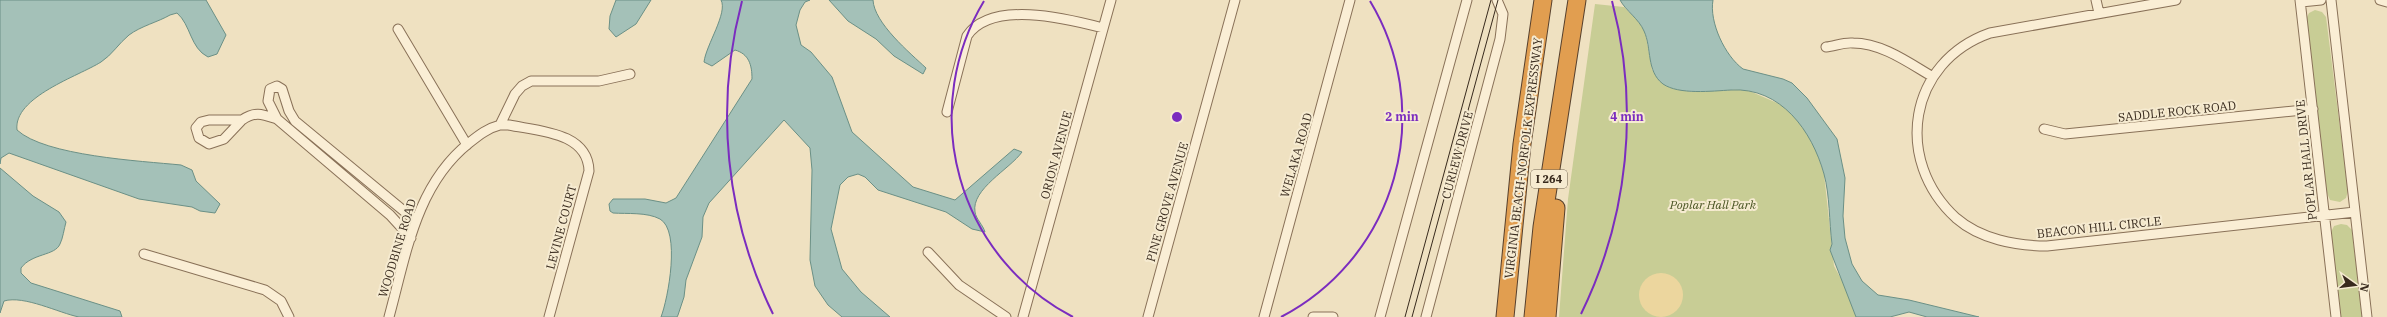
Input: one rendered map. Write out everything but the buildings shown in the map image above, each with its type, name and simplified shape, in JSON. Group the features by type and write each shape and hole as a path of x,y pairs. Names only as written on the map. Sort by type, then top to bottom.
{"highway":[{"name":"VIRGINIA BEACH-NORFOLK EXPRESSWAY","path":"1505,317 1518,186 1543,0"},
{"name":"I 264","path":"1533,317 1544,219 1577,0"},
{"path":"1547,317 1570,42"},
{"path":"1493,317 1498,282 1518,186"}],"street":[{"name":"ORION AVENUE","path":"1023,317 1111,0"},
{"name":"PINE GROVE AVENUE","path":"1148,317 1235,0"},
{"name":"WELAKA ROAD","path":"1264,317 1350,0"},
{"path":"1380,317 1467,0"},
{"name":"CURLEW DRIVE","path":"1426,317 1501,32 1503,14 1497,0"},
{"path":"2096,0 2099,13"},
{"name":"BEACON HILL CIRCLE","path":"2176,0 1984,35 1954,53 1933,77 1925,93 1917,124 1918,156 1921,166 1936,194 1956,218 1982,233 1999,240 2013,244 2047,246 2354,212"},
{"path":"2300,1 2321,0"},
{"path":"2331,0 2367,317"},
{"path":"2380,0 2387,2"},
{"name":"POPLAR HALL DRIVE","path":"2300,1 2336,317"},
{"path":"947,112 967,36 972,27 984,18 992,15 1032,12 1103,28"},
{"path":"398,29 467,145"},
{"path":"1826,47 1851,42 1871,45 1899,57 1933,77"},
{"path":"500,125 515,94 522,86 531,82 599,81 630,74"},
{"path":"411,238 390,215 277,119 268,102 270,88 277,86 284,93 289,111 295,120 416,221"},
{"name":"SADDLE ROCK ROAD","path":"2044,129 2065,134 2313,109"},
{"path":"242,120 209,120 198,124 196,132 203,142 216,143 231,134 242,120 250,114 257,113 277,119"},
{"name":"WOODBINE ROAD","path":"389,317 416,221 430,188 459,151 483,132 500,125"},
{"name":"LEVINE COURT","path":"500,125 509,125 561,136 578,144 587,158 589,171 549,317"},
{"path":"928,252 959,285 1006,317"},
{"path":"144,254 265,290 281,301 289,317"},
{"path":"1313,317 1333,317"}],"green space":[{"name":"Poplar Hall Park","path":"1595,4 1624,7 1639,22 1645,31 1652,70 1690,92 1745,89 1782,105 1798,120 1813,142 1824,174 1834,266 1845,286 1857,317 1559,317 1568,199"},
{"path":"2315,10 2322,12 2326,17 2348,191 2346,198 2340,202 2330,200 2327,193 2306,19 2309,13"},
{"path":"2341,224 2347,225 2352,230 2362,317 2340,317 2331,232 2334,226"}],"sand":[{"path":"1657,273 1665,273 1677,279 1683,291 1683,299 1677,311 1665,317 1657,317 1645,311 1639,299 1639,291 1645,279"}],"water":[{"path":"0,0 206,0 226,35 217,54 208,57 202,53 194,42 182,18 177,13 170,15 129,35 109,56 101,62 49,89 36,98 25,107 19,118 17,130 30,139 49,146 94,156 181,165 192,170 196,181 220,204 215,213 200,211 192,207 139,199 9,153 1,158 0,164"},
{"path":"616,0 651,0 636,24 616,37 609,29 610,16"},
{"path":"721,0 810,0 805,2 800,10 796,25 801,45 811,52 832,77 852,132 913,187 955,200 1014,149 1022,152 985,187 979,195 975,204 975,212 985,232 972,229 946,212 878,190 865,177 858,174 848,177 840,185 831,229 842,269 861,292 890,317 842,317 828,305 815,286 810,260 812,170 810,148 784,120 709,203 703,217 702,237 686,280 684,297 678,315 677,317 661,317 667,296 671,266 670,237 666,226 660,219 649,215 613,213 610,211 609,204 613,199 645,199 666,203 676,198 752,79 751,69 747,57 735,50 712,66 704,62 722,13"},
{"path":"829,0 873,0 879,18 886,28 902,46 926,68 923,74 894,56 876,39 848,21"},
{"path":"1620,0 1713,0 1712,9 1716,28 1730,56 1736,63 1743,69 1783,79 1792,83 1807,98 1837,139 1845,178 1843,216 1845,238 1852,264 1862,281 1878,295 1909,300 1979,317 1927,317 1909,312 1890,317 1856,317 1830,250 1832,244 1824,174 1819,158 1802,128 1792,115 1779,104 1765,96 1749,91 1678,90 1663,84 1654,73 1642,27"},
{"path":"0,168 33,196 59,212 66,222 62,239 57,248 26,263 21,268 21,273 31,283 120,311 122,317 79,317 21,300 4,301 0,313"}],"tram line":[{"path":"1405,317 1491,0"},
{"path":"1412,317 1498,0"}]}
